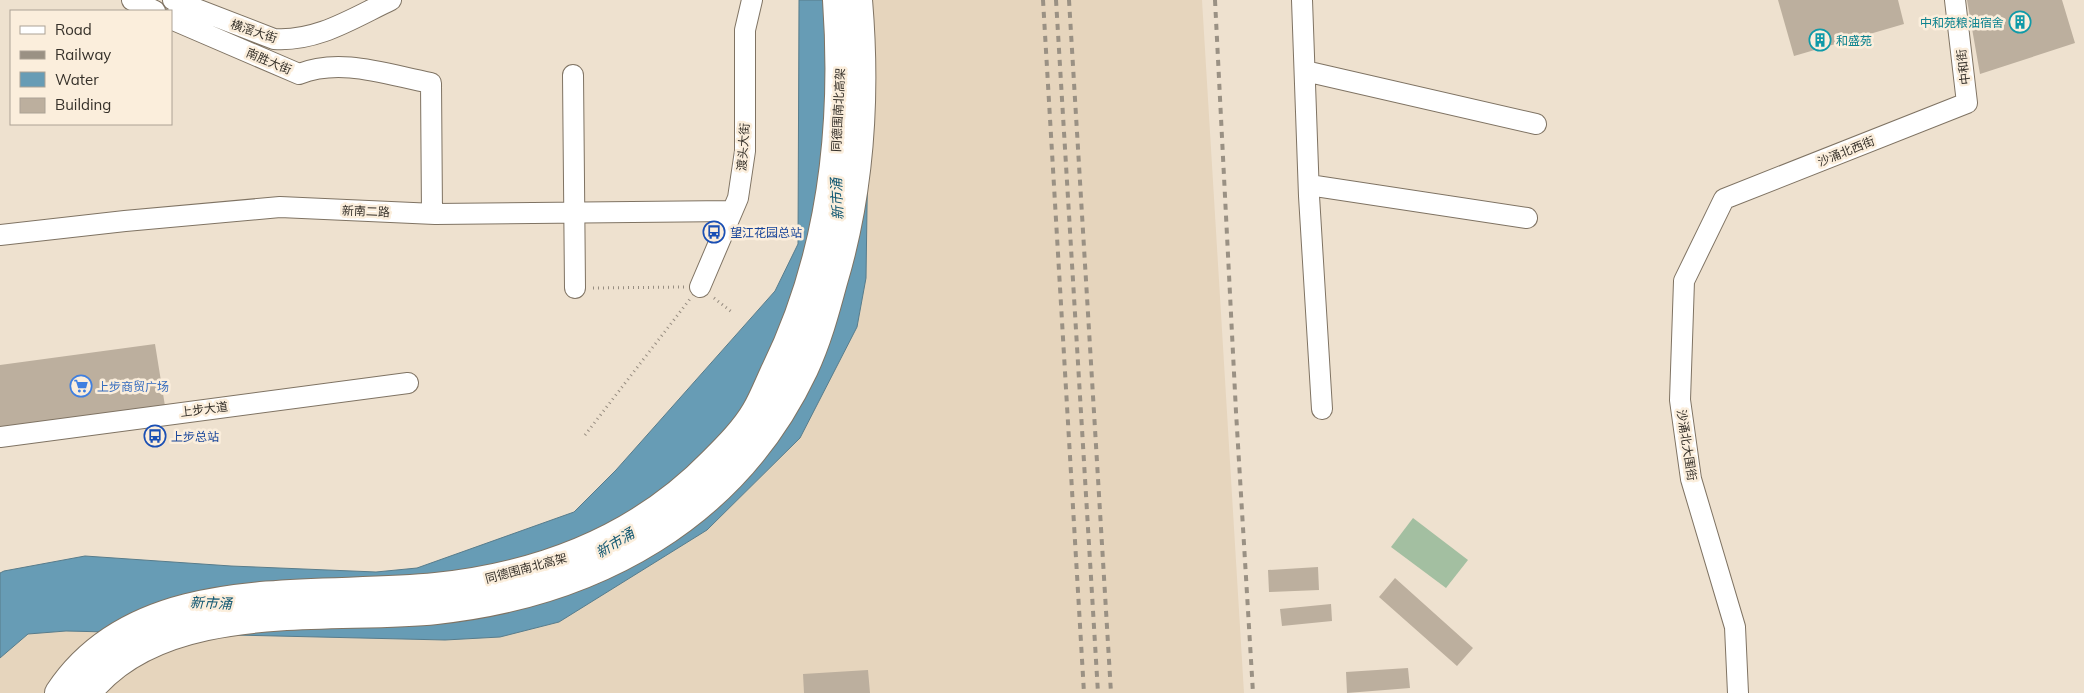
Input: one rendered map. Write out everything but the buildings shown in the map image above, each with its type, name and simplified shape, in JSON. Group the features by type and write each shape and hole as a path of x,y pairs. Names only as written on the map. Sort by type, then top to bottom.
{"main road":[{"path":"824,0 841,94"},
{"name":"同德围南北高架","path":"59,693 84,662 112,640 156,618 186,608 225,599 436,587 504,576 567,557 616,537 653,514 689,486 724,451 755,413 787,348 803,308 821,246 830,206 841,94 841,52 837,0"},
{"name":"同德围南北高架","path":"87,693 109,671 133,654 156,642 183,632 230,622 285,616 435,610 495,601 551,586 593,571 659,536 717,491 764,436 797,383 819,332 844,246 850,214 861,99 858,0"},
{"path":"857,152 872,92 876,66 877,0"}],"street":[{"path":"132,0 153,10"},
{"name":"横滘大街","path":"173,0 274,39 288,40 303,39 324,32 391,0"},
{"name":"渡头大街","path":"700,286 738,198 745,151 745,30 752,0"},
{"path":"1302,0 1309,186 1322,409"},
{"name":"中和街","path":"1955,0 1967,103"},
{"name":"南胜大街","path":"172,19 299,74 318,67 347,67 431,82 432,214"},
{"path":"1305,72 1536,124"},
{"path":"574,75 575,288"},
{"name":"沙涌北西街","path":"1724,199 1967,103"},
{"path":"1309,186 1527,218"},
{"name":"沙涌北大围街","path":"1724,199 1684,281 1680,400 1691,479 1734,627 1738,693"},
{"name":"新南二路","path":"0,236 126,221 280,207 432,214 732,211"},
{"name":"上步大道","path":"0,437 408,383"}],"path":[{"path":"575,288 700,286 733,313"},
{"path":"585,436 700,286"}],"shaded area":[{"path":"870,0 1202,0 1244,693 0,693 0,658 28,634 66,631 445,640 500,637 559,622 707,530 800,438 857,327 866,278"}],"green space":[{"path":"1413,518 1468,560 1446,588 1391,547"}],"water":[{"name":"新市涌","path":"799,0 870,0 866,278 857,327 800,438 707,530 559,622 500,637 445,640 66,631 28,634 0,658 0,573 4,571 85,556 231,566 376,572 417,568 574,512 616,470 775,291 798,244"}],"railway":[{"path":"1043,0 1084,693"},
{"path":"1056,0 1098,693"},
{"path":"1069,0 1111,693"},
{"path":"1215,0 1236,412 1253,693"}],"place":[{"name":"中和苑粮油宿舍","path":"2020,22"},
{"name":"和盛苑","path":"1820,40"},
{"name":"望江花园总站","path":"714,232"},
{"name":"上步商贸广场","path":"81,386"},
{"name":"上步总站","path":"155,436"}]}
